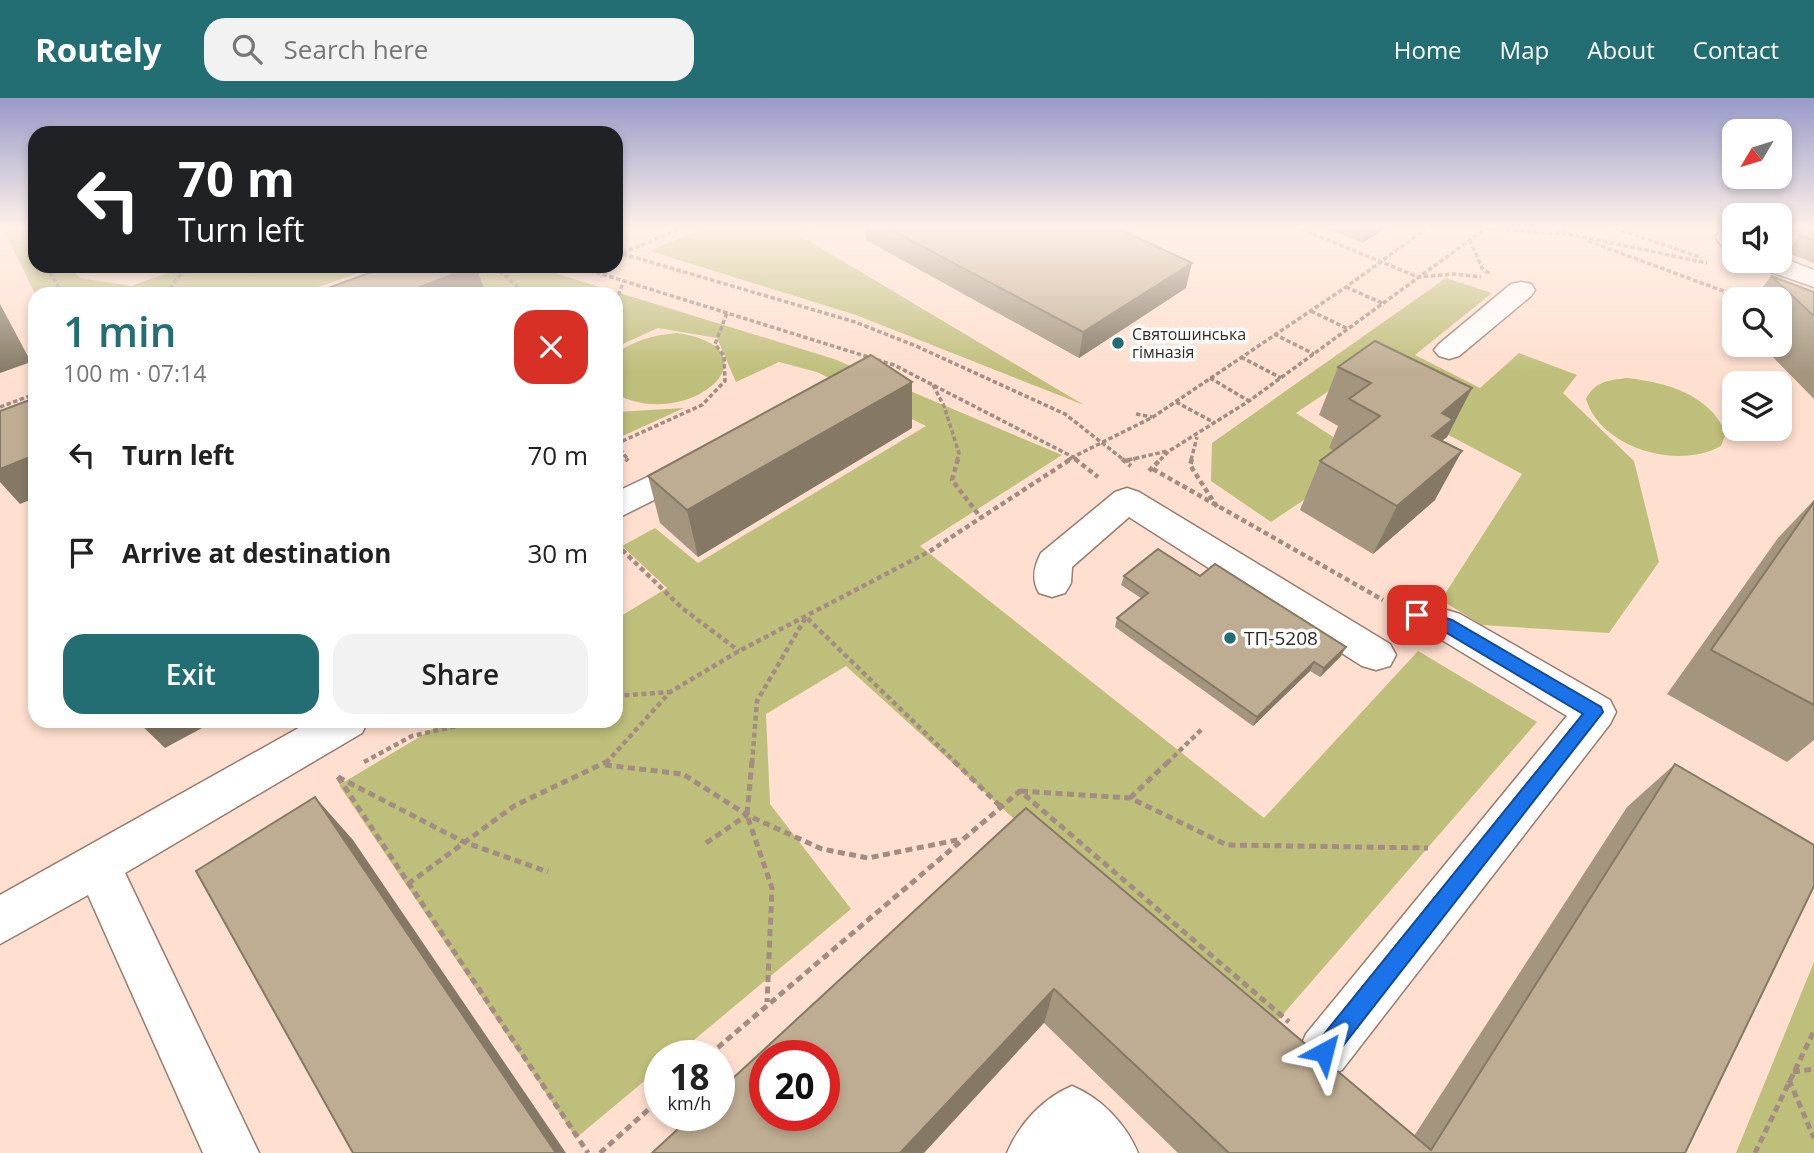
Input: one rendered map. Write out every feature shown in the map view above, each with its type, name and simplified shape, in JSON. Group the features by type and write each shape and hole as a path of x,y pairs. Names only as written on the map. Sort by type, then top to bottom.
{"lane":[{"path":"1449,351 1508,285"},
{"path":"623,503 723,450"},
{"path":"1052,583 1054,562 1127,500 1376,655"},
{"path":"1324,1052 1595,712 1446,624 1417,615"},
{"path":"0,921 335,728"},
{"path":"97,865 232,1153"},
{"path":"1035,1153 1072,1113 1110,1153"}],"path":[{"path":"505,275 518,287"},
{"path":"607,275 894,365 1073,457"},
{"path":"691,275 855,322 916,346 1065,414 1134,468"},
{"path":"408,884 514,806 604,765 670,692 739,651 930,551 1073,457 1153,417 1362,275"},
{"path":"1414,275 1439,275"},
{"path":"1125,461 1169,451 1197,436 1420,275"},
{"path":"1459,275 1508,285"},
{"path":"1681,275 1722,290"},
{"path":"621,287 624,280"},
{"path":"1346,287 1383,303"},
{"path":"1310,310 1348,329"},
{"path":"623,441 702,405 725,381 724,356 715,344 727,313"},
{"path":"1274,334 1314,354"},
{"path":"1241,357 1281,378"},
{"path":"1210,378 1249,401"},
{"path":"933,385 944,406 959,453 952,480 981,518"},
{"path":"0,407 28,397"},
{"path":"1176,401 1215,423"},
{"path":"1136,414 1153,417"},
{"path":"1197,436 1190,465 1217,508"},
{"path":"1143,476 1169,451"},
{"path":"1153,469 1371,596 1417,615"},
{"path":"623,551 682,608 739,651"},
{"path":"806,617 1001,807"},
{"path":"767,1003 772,888 747,815 757,701 806,617"},
{"path":"623,695 670,692"},
{"path":"1130,797 1203,728"},
{"path":"604,765 683,774 747,815 822,849 868,858 964,838"},
{"path":"548,872 464,842 338,777 589,1153"},
{"path":"726,1040 1020,791 1130,797 1227,845 1486,849"},
{"path":"1020,791 1324,1052"},
{"path":"706,843 747,815"},
{"path":"1755,1153 1814,1031"},
{"path":"1793,1072 1814,1069"},
{"path":"1788,1080 1814,1138"},
{"path":"600,1153 644,1114"}],"green space":[{"path":"26,275 77,275 80,278 131,286 161,275 352,275 319,287 32,287"},
{"path":"470,275 562,275 600,287 478,287"},
{"path":"728,275 866,275 1084,405 856,315"},
{"path":"1446,278 1492,293 1415,355 1480,388 1519,353 1577,375 1563,393 1634,461 1659,562 1609,633 1482,625 1441,600 1522,474 1345,380 1296,413 1341,442 1323,460 1335,479 1271,522 1211,481 1212,443"},
{"path":"623,294 834,359 1062,455 920,546 1264,818 1418,651 1537,722 1259,1042 846,666 766,714 770,804 851,909 694,1040 644,1040 644,1081 576,1138 339,785 434,728 623,728 623,615 667,588 623,545 655,528 698,563 926,426 817,372 779,362 736,382 717,338 658,328 623,344"},
{"path":"677,333 708,342 722,355 724,370 714,384 695,396 671,403 644,403 623,396 623,349 660,335"},
{"path":"1628,378 1657,383 1698,400 1722,426 1721,446 1704,453 1684,456 1664,455 1624,442 1608,431 1594,416 1586,399 1594,388 1609,381"},
{"path":"684,408 623,436 623,412"},
{"path":"1814,962 1814,1153 1736,1153"}],"building":[{"path":"363,275 451,275 420,287 331,287"},
{"path":"976,275 1173,275 1083,332"},
{"path":"1771,276 1814,292 1814,316 1792,296 1792,287 1783,287"},
{"path":"1375,341 1472,388 1442,413 1453,419 1432,436 1462,451 1397,506 1320,461 1380,416 1349,399 1371,383 1338,367"},
{"path":"871,355 912,382 687,510 648,476"},
{"path":"28,401 28,458 0,469 0,411"},
{"path":"1814,502 1814,705 1711,650"},
{"name":"ТП-5208","path":"1158,549 1200,576 1215,564 1346,647 1324,668 1314,662 1257,717 1117,618 1148,593 1124,576"},
{"path":"1675,764 1814,845 1814,886 1685,1153 1229,1153 1054,989 900,1153 652,1153 676,1131 735,1131 735,1076 749,1063 749,1131 840,1131 840,1040 774,1040 1026,808 1431,1150"},
{"path":"315,797 556,1153 353,1153 196,871"}],"place":[{"name":"Святошинська гімназія","path":"1118,343"},
{"name":"ТП-5208","path":"1230,638"}],"route":[{"path":"1324,1052 1595,712 1446,624 1417,615"}]}
